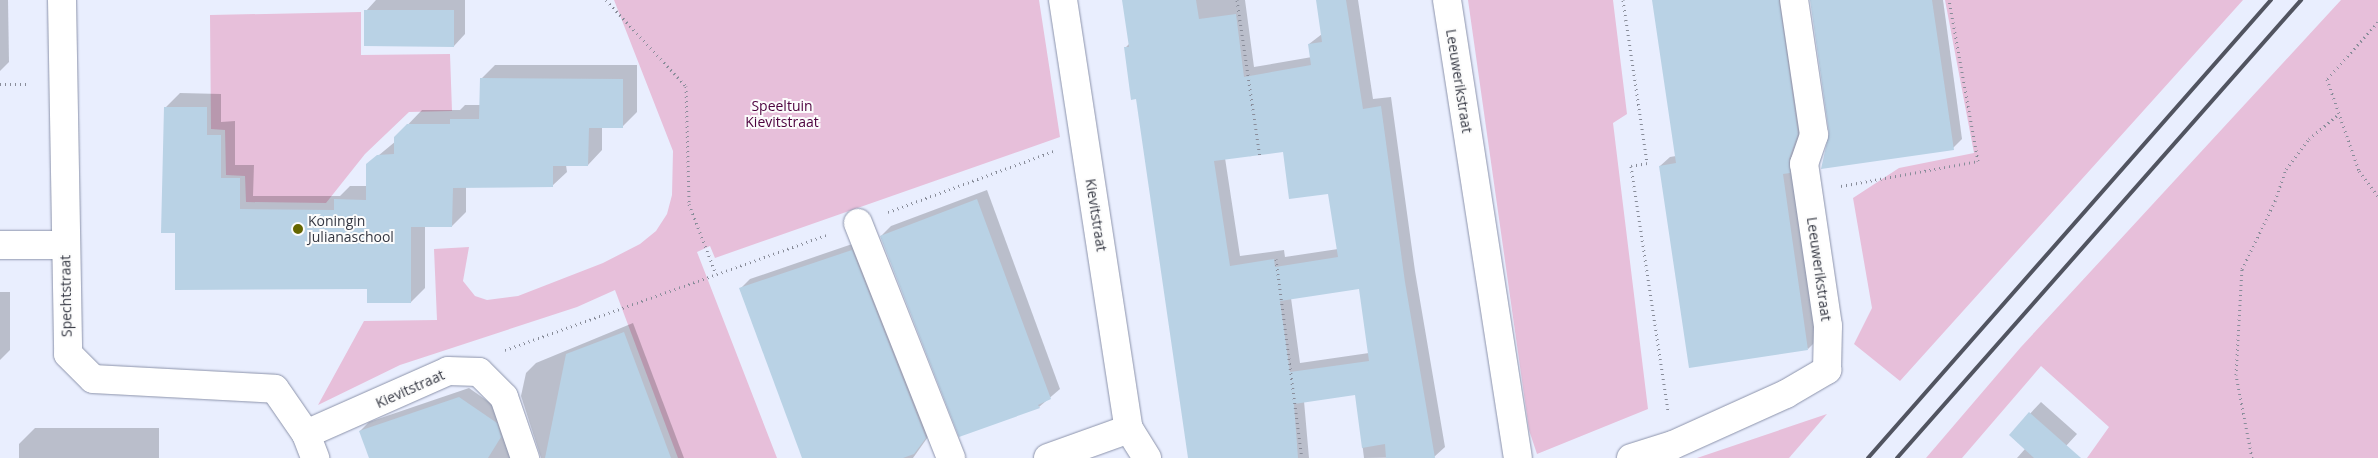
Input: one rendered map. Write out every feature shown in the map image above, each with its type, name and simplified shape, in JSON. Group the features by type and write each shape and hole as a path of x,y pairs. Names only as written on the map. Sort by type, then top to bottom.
{"street":[{"name":"Spechtstraat","path":"62,0 68,354 93,379 275,389 311,446"},
{"name":"Kievitstraat","path":"1063,0 1129,430 1147,458"},
{"name":"Leeuwerikstraat","path":"1447,0 1518,458"},
{"name":"Leeuwerikstraat","path":"1631,458 1673,445 1786,394 1827,370 1828,326 1804,164 1814,135 1794,0"},
{"path":"858,223 951,458"},
{"path":"0,245 65,245"},
{"name":"Kievitstraat","path":"311,446 448,371 479,372 504,397 525,458"},
{"path":"1048,458 1129,430"}],"path":[{"path":"606,0 686,86 689,204 716,274"},
{"path":"1237,0 1260,157"},
{"path":"1623,0 1647,163 1631,166 1673,445"},
{"path":"1808,193 1978,161 1949,0"},
{"path":"2378,22 2327,79 2359,171 2378,196"},
{"path":"2252,458 2236,375 2242,269 2275,201 2286,169 2308,139 2339,114"},
{"path":"503,351 1085,140"},
{"path":"1276,259 1302,458"}],"green space":[{"name":"Speeltuin Kievitstraat","path":"614,0 1039,0 1060,137 715,258 710,246 697,252 777,458 678,458 615,290 577,307 400,365 318,405 364,321 437,320 434,249 469,247 463,281 475,296 487,300 518,296 603,263 640,244 656,231 667,214 672,195 673,151"},
{"path":"1468,0 1613,0 1627,114 1613,123 1648,409 1537,454 1529,430"},
{"path":"1945,0 2243,0 1900,381 1854,344 1872,308 1853,198 1899,168 1974,153"},
{"path":"2341,0 2378,0 2378,458 2087,458 2109,427 2041,366 1962,458 1926,458 2021,347"},
{"path":"361,12 361,55 450,54 452,111 409,112 365,154 326,203 246,202 245,176 226,175 225,130 211,129 210,15"},
{"path":"1827,414 1789,458 1697,458"}],"building":[{"path":"1122,0 1196,0 1199,19 1236,14 1244,77 1311,65 1308,44 1322,42 1316,0 1346,0 1363,109 1381,106 1405,282 1435,458 1386,458 1385,444 1362,448 1355,395 1294,404 1298,458 1188,458 1136,99 1131,100 1124,47 1129,47","holes":["1283,152 1289,199 1328,194 1338,257 1275,267 1274,259 1230,266 1214,161","1359,289 1369,361 1290,372 1280,301"]},
{"path":"1652,0 1779,0 1798,134 1789,159 1790,173 1783,174 1808,350 1689,368 1659,166 1676,163"},
{"path":"1810,0 1932,0 1954,150 1821,169 1829,133"},
{"path":"364,10 454,10 454,47 364,46"},
{"path":"480,78 623,79 623,128 589,128 588,166 553,166 553,187 453,188 452,227 411,227 411,303 367,303 367,289 175,290 175,233 161,233 164,107 207,107 207,135 221,135 221,178 240,178 240,209 334,210 334,199 366,200 366,164 377,155 394,154 394,137 407,124 450,124 450,119 479,119"},
{"path":"977,199 1051,399 1038,405 1040,408 959,437 880,236"},
{"path":"852,250 926,438 914,454 903,458 802,458 739,288"},
{"path":"624,332 671,458 545,458 566,354"},
{"path":"459,397 497,423 501,437 488,458 369,458 359,431"},
{"path":"2029,412 2081,458 2034,458 2009,435"}],"railway":[{"path":"1868,458 2271,0"},
{"path":"1897,458 2301,0"}],"place":[{"name":"Koningin Julianaschool","path":"298,229"}]}
